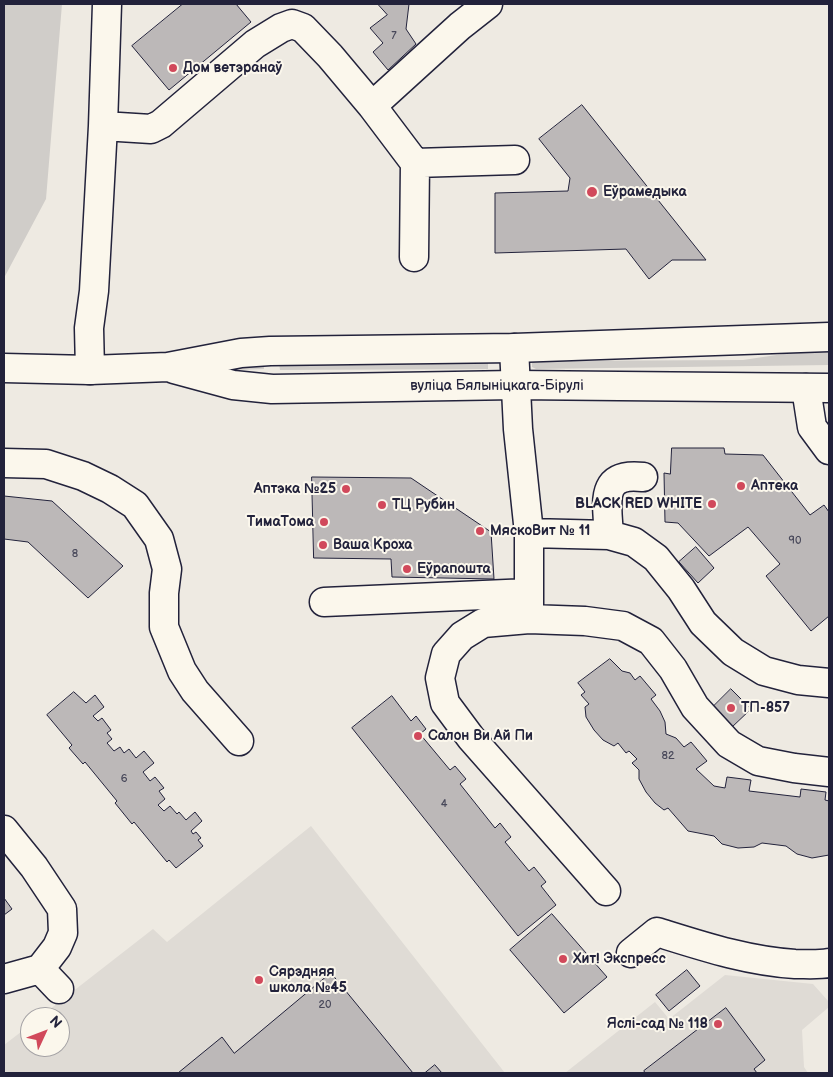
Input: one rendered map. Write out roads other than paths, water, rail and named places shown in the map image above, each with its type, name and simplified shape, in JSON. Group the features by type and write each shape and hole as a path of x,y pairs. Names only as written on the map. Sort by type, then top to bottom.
{"main road":[{"path":"90,370 89,328 94,291 103,126 107,4"},
{"path":"372,106 460,26 488,4"},
{"path":"103,126 151,129 161,124 254,44 280,28 292,24 303,28 330,56 372,106 415,163 414,257"},
{"path":"415,163 515,160"},
{"name":"вуліца Бялыніцкага-Бірулі","path":"4,368 90,370 168,367 241,352 514,348 829,336"},
{"path":"514,348 515,385 529,533 529,606"},
{"name":"вуліца Бялыніцкага-Бірулі","path":"168,367 233,384 272,389 515,385 818,388"},
{"path":"818,388 812,427 829,450"},
{"path":"4,463 46,464 83,476 110,489 135,505 159,539 167,569 164,593 164,627 182,671 195,690 239,742"},
{"path":"609,535 607,504 610,486 618,479 629,476 643,477"},
{"path":"529,533 609,535 634,542 656,558 681,589 703,623 733,652 764,671 798,680 829,683"},
{"path":"324,602 529,606 585,621 623,626 651,641 673,669 695,707 729,744 758,761 829,772"},
{"path":"529,606 484,623 462,636 446,654 440,678 445,703 471,738 606,891"},
{"path":"4,830 34,867 62,909 63,933 57,947 40,969 4,979"},
{"path":"631,953 657,932 721,952 772,962 819,965 829,962"},
{"path":"40,969 59,989"}],"place":[{"name":"Дом ветэранаў","path":"173,68"},
{"name":"Еўрамедыка","path":"592,192"},
{"name":"Аптека","path":"741,486"},
{"name":"Аптэка №25","path":"346,489"},
{"name":"BLACK RED WHITE","path":"712,504"},
{"name":"ТЦ Рубин","path":"382,505"},
{"name":"ТимаТома","path":"324,522"},
{"name":"МяскоВит № 11","path":"480,531"},
{"name":"Ваша Кроха","path":"323,545"},
{"name":"Еўрапошта","path":"407,569"},
{"name":"ТП-857","path":"731,708"},
{"name":"Салон Ви Ай Пи","path":"418,736"},
{"name":"Хит! Экспресс","path":"563,959"},
{"name":"Сярэдняя школа №45","path":"259,980"},
{"name":"Яслі-сад № 118","path":"718,1024"}]}
